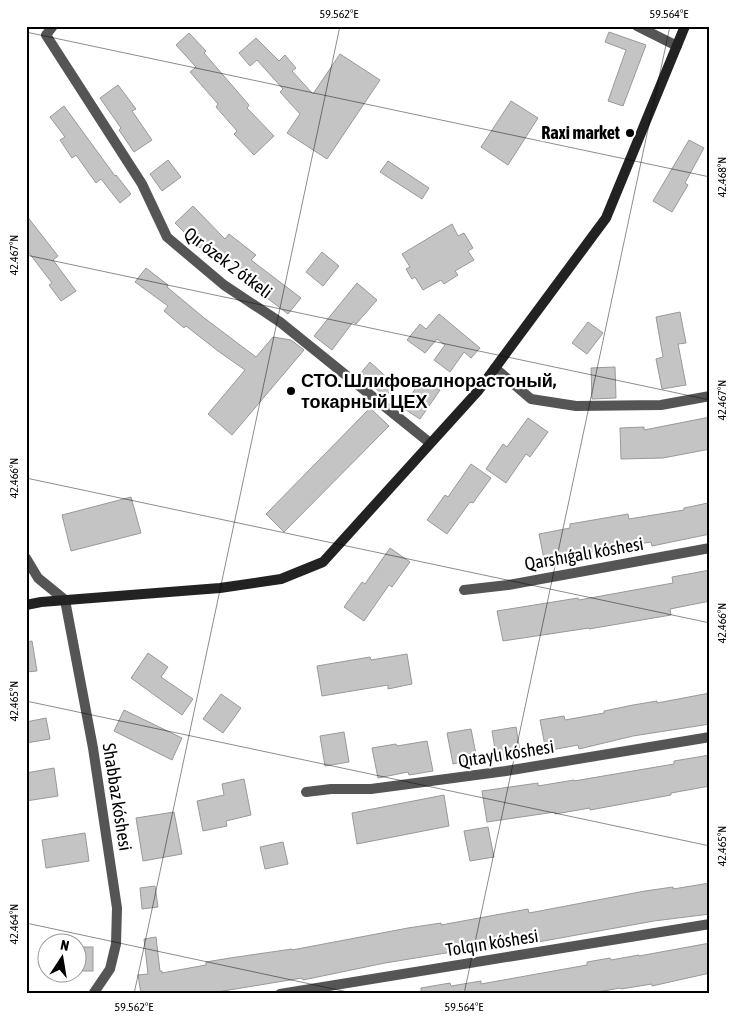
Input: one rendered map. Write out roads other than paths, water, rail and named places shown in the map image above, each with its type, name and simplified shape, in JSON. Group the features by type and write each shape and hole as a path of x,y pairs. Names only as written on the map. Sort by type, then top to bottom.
{"street":[{"name":"Qır ózek 2 ótkeli","path":"53,26 46,35 142,184 167,237 224,285 280,322 430,443"},
{"path":"637,26 677,46"},
{"path":"26,605 65,600 220,588 281,579 323,562 478,391 606,218 685,26"},
{"path":"495,368 531,399 576,406 661,405 710,396"},
{"name":"Qarshıǵalı kóshesi","path":"464,590 508,585 710,548"},
{"path":"26,558 38,578 65,600"},
{"name":"Shabbaz kóshesi","path":"65,600 93,748 117,908 116,944 110,969 93,994"},
{"name":"Qıtaylı kóshesi","path":"306,792 331,789 371,789 506,772 710,737"},
{"name":"Tolqın kóshesi","path":"280,994 710,924"}],"place":[{"name":"Raxi market","path":"630,133"},
{"name":"СТО. Шлифовалнорастоный, токарный ЦЕХ","path":"291,391"}]}
